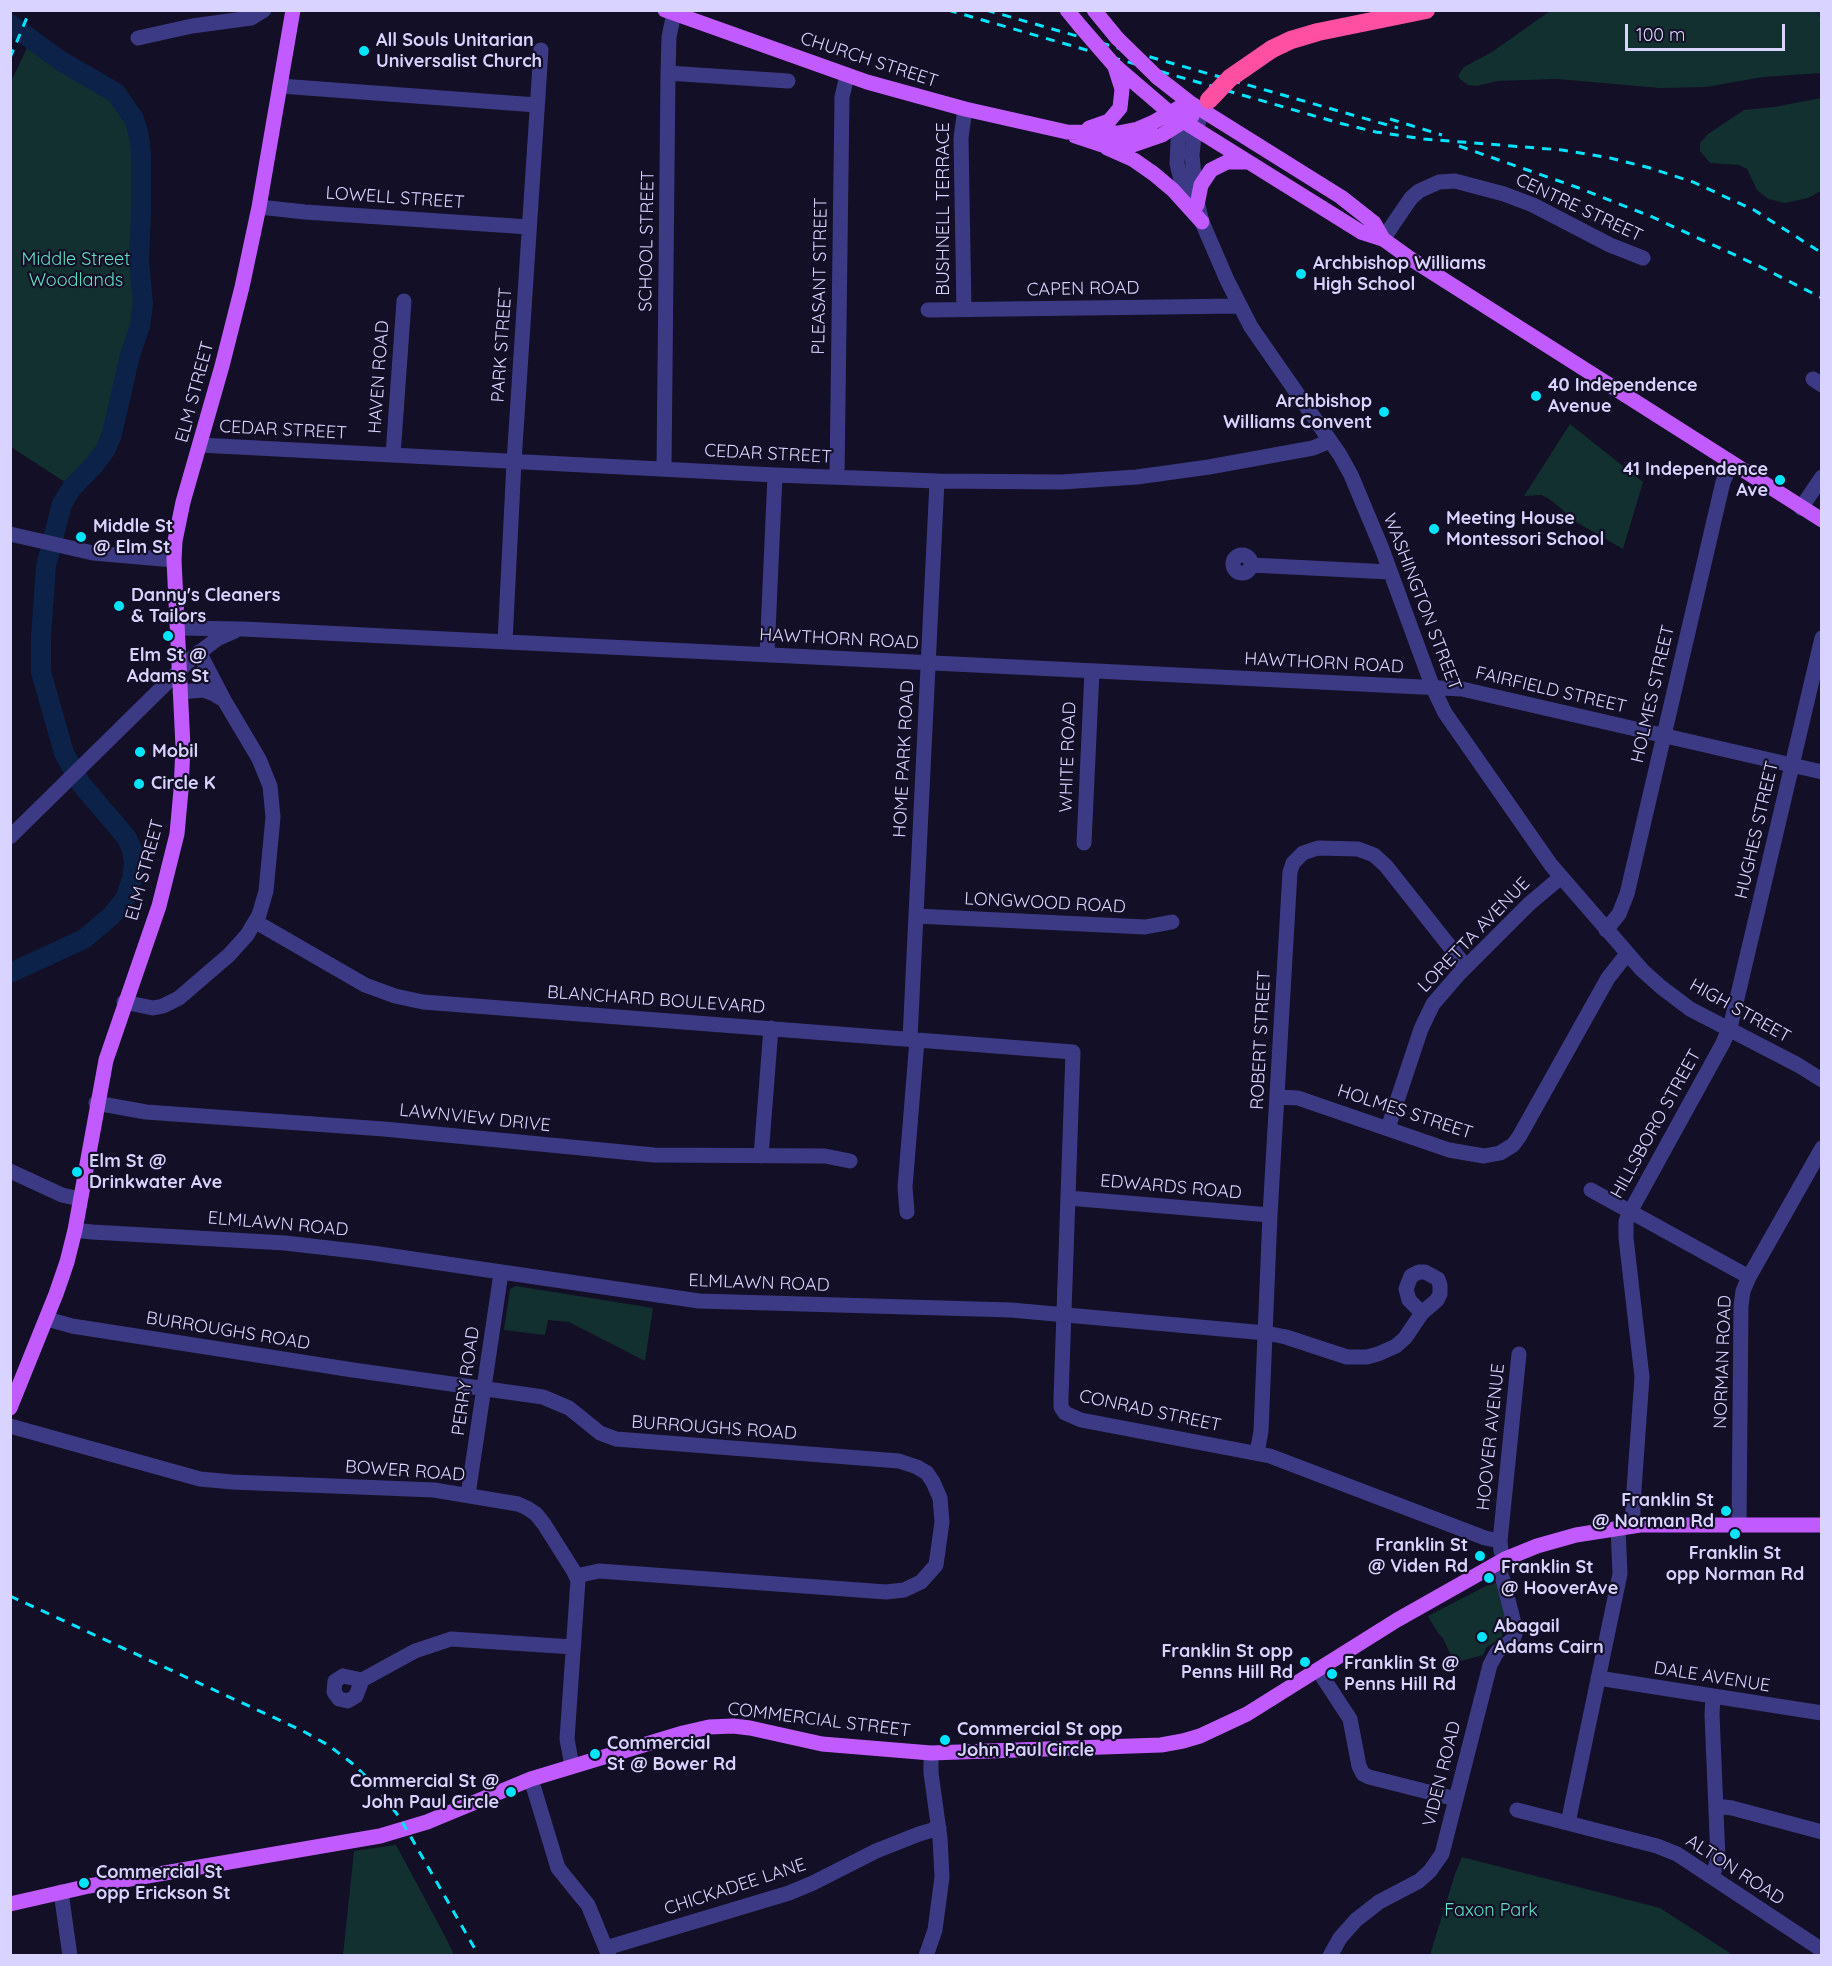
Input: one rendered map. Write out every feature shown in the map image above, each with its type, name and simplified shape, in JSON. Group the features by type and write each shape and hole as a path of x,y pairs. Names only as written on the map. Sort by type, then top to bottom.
{"highway":[{"path":"1200,104 1230,78 1272,49 1291,40 1318,32 1426,10"}],"main road":[{"name":"ELM STREET","path":"10,1408 47,1319 63,1273 75,1230 96,1103 109,1048 159,906 177,834 182,768 174,560 181,513 237,308 259,207 293,10"},
{"path":"1067,10 1114,65 1170,113 1362,232 1383,239 1821,520"},
{"path":"1094,10 1132,54 1157,77 1341,197 1374,224 1383,239"},
{"name":"CHURCH STREET","path":"669,12 847,76 965,109 1067,132 1093,143 1117,146 1140,143 1190,125 1200,104"},
{"path":"1067,132 1097,126 1118,113 1122,100 1122,89 1114,65"},
{"name":"CHURCH STREET","path":"1067,132 1132,131 1170,113 1200,104"},
{"path":"1093,143 1127,157 1154,174 1173,190 1202,222"},
{"path":"1197,205 1203,179 1216,166 1234,161 1256,165"},
{"name":"COMMERCIAL STREET","path":"10,1904 61,1892 380,1836 427,1822 531,1779 692,1730 718,1726 750,1728 822,1744 931,1753 1176,1743 1219,1728 1276,1697 1397,1620 1500,1562 1549,1542 1626,1527 1739,1524 1821,1525"}],"street":[{"path":"138,38 192,26 252,18 264,10"},
{"name":"SCHOOL STREET","path":"664,469 669,12"},
{"name":"PARK STREET","path":"505,642 514,462 541,50"},
{"path":"669,73 788,81"},
{"name":"PLEASANT STREET","path":"837,477 842,97 847,76"},
{"path":"280,86 537,105"},
{"name":"BUSHNELL TERRACE","path":"964,310 961,138 965,109"},
{"name":"WASHINGTON STREET","path":"1190,125 1197,205 1202,222"},
{"name":"WASHINGTON STREET","path":"1190,125 1177,149 1179,174 1185,194 1202,222 1240,306 1264,347 1330,441 1354,481 1433,688 1445,713 1561,877 1627,954 1671,995"},
{"name":"CENTRE STREET","path":"1383,239 1419,190 1434,183 1455,181 1504,194 1533,205 1610,245 1643,258"},
{"name":"LOWELL STREET","path":"259,207 529,227"},
{"name":"HAVEN ROAD","path":"393,455 404,302"},
{"name":"CAPEN ROAD","path":"928,310 1240,306"},
{"name":"CEDAR STREET","path":"200,445 837,477 1062,482 1111,479 1209,467 1313,448 1330,441"},
{"name":"HOLMES STREET","path":"1606,930 1616,920 1625,901 1723,482 1731,464"},
{"path":"767,654 775,474"},
{"path":"1801,508 1821,477"},
{"name":"HOME PARK ROAD","path":"907,1212 905,1187 913,1039 916,916 937,481"},
{"path":"10,534 93,553 174,560"},
{"path":"1251,565 1390,572"},
{"name":"HAWTHORN ROAD","path":"178,628 243,629 767,654 1433,688"},
{"name":"HAWTHORN ROAD","path":"10,837 199,652 224,635 243,629"},
{"name":"HUGHES STREET","path":"1729,1030 1821,638"},
{"path":"124,1002 153,1008 174,1002 235,949 255,922 264,899 270,872 272,800 268,780 199,652"},
{"name":"WHITE ROAD","path":"1084,843 1092,671"},
{"name":"FAIRFIELD STREET","path":"1433,688 1475,691 1821,772"},
{"path":"180,692 209,692 224,700"},
{"name":"ROBERT STREET","path":"1257,1452 1261,1431 1270,1215 1290,872 1295,859 1303,853 1318,848 1358,849 1378,858 1466,967"},
{"name":"LORETTA AVENUE","path":"1388,1128 1426,1016 1438,998 1534,898 1561,877"},
{"name":"LONGWOOD ROAD","path":"916,916 1145,927 1172,922"},
{"name":"BLANCHARD BOULEVARD","path":"255,922 365,985 413,1000 1073,1052"},
{"name":"HOLMES STREET","path":"1278,1097 1298,1098 1440,1147 1468,1154 1490,1155 1509,1148 1519,1137 1608,978 1627,954"},
{"name":"HIGH STREET","path":"1671,995 1690,1009 1792,1062 1821,1080"},
{"path":"761,1156 771,1028"},
{"name":"HILLSBORO STREET","path":"1568,1823 1620,1574 1626,1527 1633,1504 1642,1377 1626,1221 1729,1030"},
{"name":"CONRAD STREET","path":"1073,1052 1061,1403 1063,1410 1068,1415 1081,1420 1257,1452 1485,1538 1500,1541"},
{"name":"LAWNVIEW DRIVE","path":"96,1103 146,1112 400,1130 644,1154 831,1156 850,1161"},
{"name":"NORMAN ROAD","path":"1739,1524 1743,1291 1821,1148"},
{"path":"10,1171 62,1195 80,1199"},
{"path":"1591,1190 1749,1277"},
{"name":"EDWARDS ROAD","path":"1068,1198 1270,1215"},
{"name":"ELMLAWN ROAD","path":"75,1230 295,1244 386,1254 709,1302 1011,1310 1266,1333 1286,1337 1339,1356 1367,1357 1384,1352 1401,1342 1422,1313"},
{"name":"PERRY ROAD","path":"468,1495 501,1272"},
{"name":"BURROUGHS ROAD","path":"47,1319 72,1326 536,1396 574,1411 600,1433 616,1439 905,1463 927,1473 940,1498 942,1522 936,1565 926,1578 904,1590 886,1592 599,1571 576,1576"},
{"name":"HOOVER AVENUE","path":"1500,1562 1500,1541 1519,1354"},
{"name":"BOWER ROAD","path":"10,1426 200,1479 426,1489 518,1504 532,1510 544,1524 576,1576"},
{"name":"VIDEN ROAD","path":"1330,1956 1345,1931 1361,1915 1379,1902 1414,1885 1430,1871 1444,1847 1490,1665 1497,1652 1512,1639 1516,1631 1500,1562"},
{"path":"572,1766 567,1745 578,1585 576,1576"},
{"path":"362,1680 415,1651 451,1639 573,1647"},
{"path":"1318,1670 1350,1719 1359,1766 1363,1774 1456,1799"},
{"name":"DALE AVENUE","path":"1598,1678 1821,1713"},
{"path":"1712,1877 1719,1859 1713,1697"},
{"path":"926,1956 935,1930 941,1893 942,1868 931,1773 931,1753"},
{"path":"531,1779 558,1868 588,1905 608,1952"},
{"path":"1716,1806 1732,1808 1821,1832"},
{"name":"ALTON ROAD","path":"1517,1810 1671,1851 1689,1860 1821,1950"},
{"name":"CHICKADEE LANE","path":"608,1952 789,1893 876,1851 919,1833 939,1828"},
{"path":"61,1892 70,1956"}],"green space":[{"path":"1550,11 1821,11 1821,73 1763,77 1706,87 1660,88 1557,79 1497,81 1477,86 1468,85 1458,76 1464,67 1492,52"},
{"name":"Middle Street Woodlands","path":"31,39 85,76 105,85 125,103 138,127 141,214 140,326 130,355 106,449 68,484 11,447 11,82"},
{"path":"1821,98 1821,191 1808,198 1785,203 1768,199 1757,190 1747,169 1739,165 1710,163 1700,151 1700,143 1708,134 1744,110"},
{"path":"1570,424 1643,482 1623,549 1569,518 1548,498 1541,495 1524,496"},
{"path":"516,1286 653,1308 645,1361 569,1322 548,1320 545,1335 504,1330 510,1289"},
{"path":"1496,1583 1507,1624 1501,1638 1487,1647 1483,1655 1454,1663 1443,1638 1428,1616"},
{"path":"396,1845 454,1955 343,1955 354,1851"},
{"name":"Faxon Park","path":"1462,1857 1660,1908 1733,1955 1430,1955"}],"waterway":[{"path":"1816,10 1822,18"},
{"path":"10,24 61,61 116,93 134,119 141,155 139,260 143,304 140,326 130,355 112,434 106,449 71,489 62,504 46,566 41,636 41,672 64,753 81,784 127,838 134,862 132,879 125,899 111,916 84,939 10,973"}],"railway":[{"path":"10,58 30,10"},
{"path":"948,10 1376,132 1424,139 1562,150 1650,168 1693,182 1754,210 1822,253"},
{"path":"986,10 1398,128"},
{"path":"1390,119 1442,135"},
{"path":"1459,146 1650,216 1822,298"},
{"path":"10,1596 303,1731 328,1745 353,1764 375,1785 400,1818 479,1956"}],"place":[{"name":"All Souls Unitarian Universalist Church","path":"364,51"},
{"name":"Archbishop Williams High School","path":"1301,274"},
{"name":"40 Independence Avenue","path":"1536,396"},
{"name":"Archbishop Williams Convent","path":"1384,412"},
{"name":"41 Independence Ave","path":"1780,480"},
{"name":"Meeting House Montessori School","path":"1434,529"},
{"name":"Middle St @ Elm St","path":"81,537"},
{"name":"Danny's Cleaners & Tailors","path":"119,606"},
{"name":"Elm St @ Adams St","path":"168,636"},
{"name":"Mobil","path":"140,752"},
{"name":"Circle K","path":"139,784"},
{"name":"Elm St @ Drinkwater Ave","path":"77,1172"},
{"name":"Franklin St @ Norman Rd","path":"1726,1511"},
{"name":"Franklin St opp Norman Rd","path":"1735,1534"},
{"name":"Franklin St @ Viden Rd","path":"1480,1556"},
{"name":"Franklin St @ HooverAve","path":"1489,1578"},
{"name":"Abagail Adams Cairn","path":"1482,1637"},
{"name":"Franklin St opp Penns Hill Rd","path":"1305,1662"},
{"name":"Franklin St @ Penns Hill Rd","path":"1332,1674"},
{"name":"Commercial St opp John Paul Circle","path":"945,1740"},
{"name":"Commercial St @ Bower Rd","path":"595,1754"},
{"name":"Commercial St @ John Paul Circle","path":"511,1792"},
{"name":"Commercial St opp Erickson St","path":"84,1883"}]}
